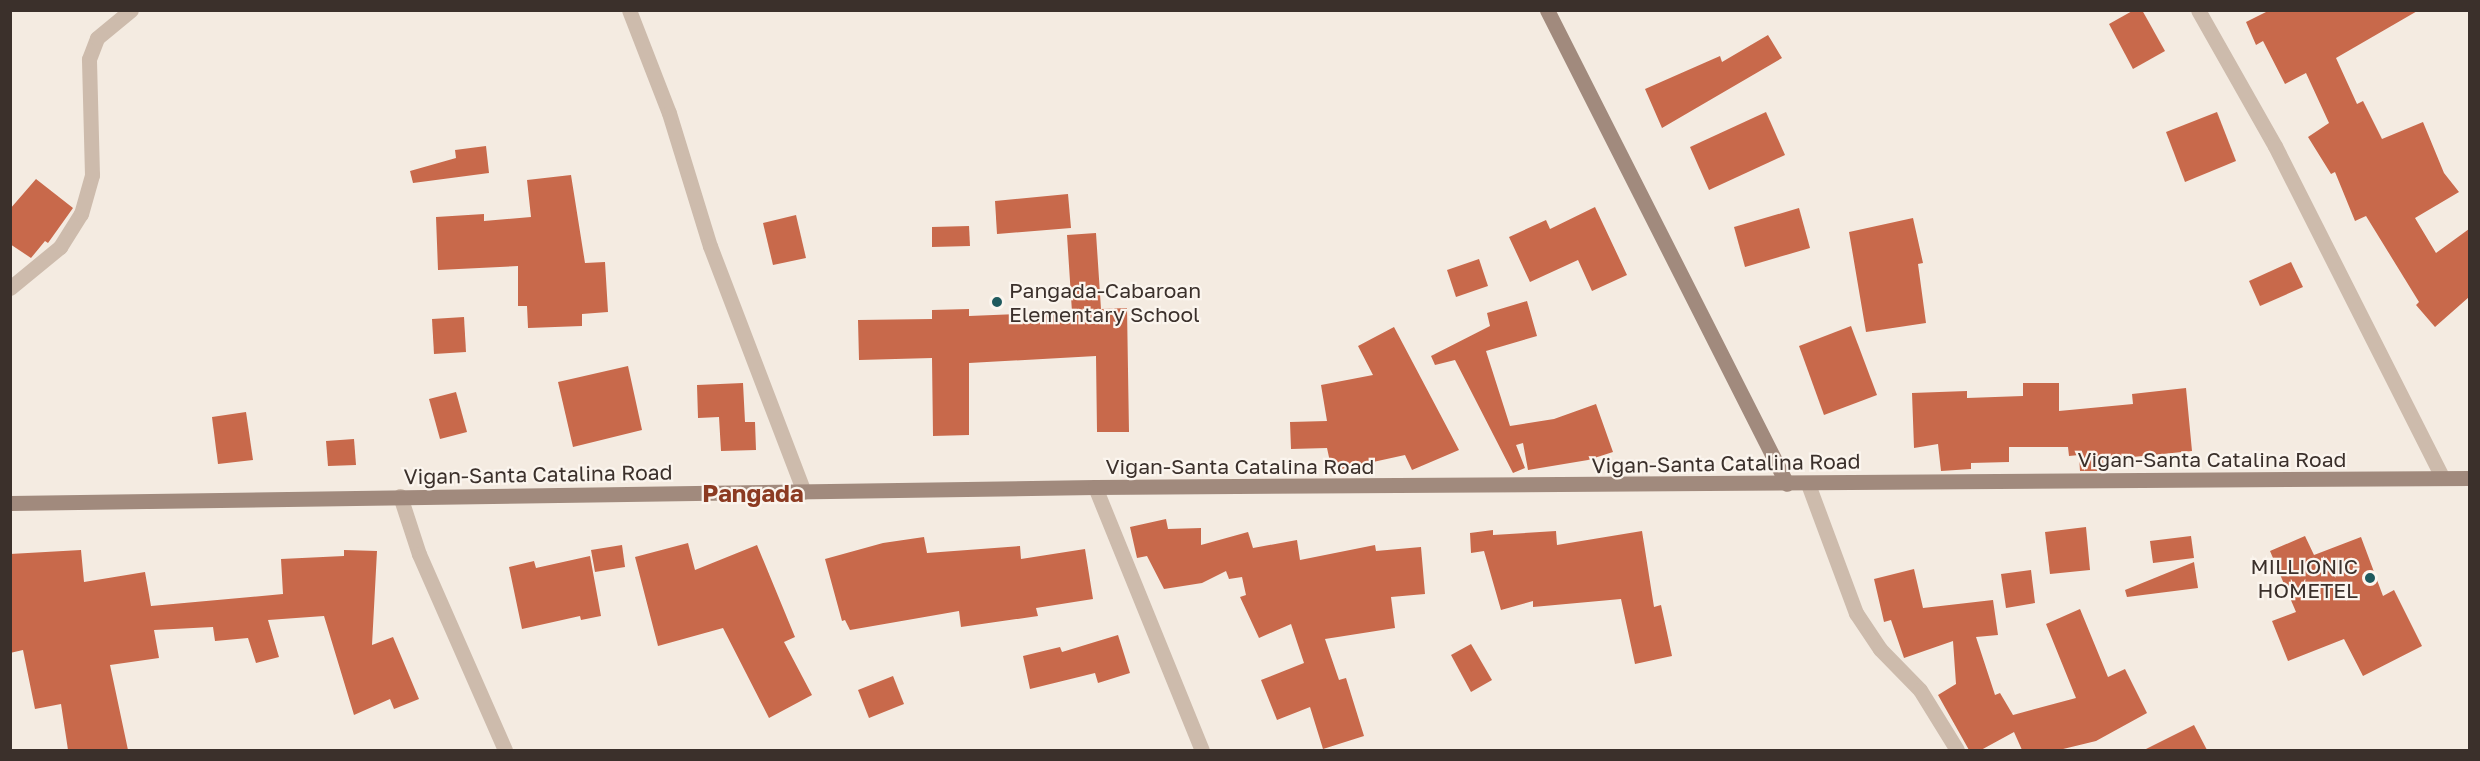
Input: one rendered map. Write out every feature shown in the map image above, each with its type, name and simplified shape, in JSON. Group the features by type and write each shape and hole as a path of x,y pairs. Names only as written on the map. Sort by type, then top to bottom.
{"main road":[{"path":"1548,10 1787,484"},
{"name":"Vigan-Santa Catalina Road","path":"10,503 1095,487 2469,478"}],"street":[{"path":"10,288 60,247 81,214 92,175 90,58 97,38 130,10"},
{"path":"629,10 669,113 710,246 804,492"},
{"path":"2198,10 2275,146 2443,478"},
{"path":"1808,484 1856,613 1880,649 1920,690 1956,750"},
{"path":"1095,487 1202,750"},
{"path":"400,496 419,554 505,750"}],"building":[{"path":"2134,10 2142,10 2165,51 2133,69 2109,24"},
{"path":"2270,10 2419,10 2336,58 2357,104 2363,101 2382,139 2423,122 2444,173 2459,192 2415,218 2436,253 2469,229 2469,297 2435,327 2416,305 2419,302 2366,216 2355,221 2335,172 2331,174 2308,137 2329,123 2306,73 2285,84 2263,41 2256,45 2246,22"},
{"path":"1768,35 1782,58 1662,128 1645,89 1720,56 1722,62"},
{"path":"1766,112 1785,155 1709,190 1690,147"},
{"path":"2217,112 2236,161 2185,182 2166,132"},
{"path":"486,146 489,173 413,183 410,171 456,158 455,150"},
{"path":"571,175 585,263 605,262 608,312 582,314 582,326 528,328 527,306 518,306 518,266 438,270 436,217 484,214 484,221 531,217 527,180"},
{"path":"36,179 73,208 48,243 45,241 31,258 10,244 10,209"},
{"path":"1068,194 1071,228 997,234 995,201"},
{"path":"1595,207 1627,275 1592,291 1578,260 1530,282 1509,237 1546,220 1550,229"},
{"path":"1799,208 1810,248 1745,267 1734,227"},
{"path":"796,215 806,258 773,265 763,223"},
{"path":"1913,218 1923,263 1918,264 1926,323 1866,332 1849,232"},
{"path":"969,226 970,246 932,247 932,227"},
{"path":"1096,233 1101,309 1127,308 1129,432 1097,432 1096,356 969,363 969,435 933,436 932,358 859,360 858,320 932,319 932,310 969,309 969,316 1072,312 1067,235"},
{"path":"1479,259 1488,286 1456,297 1447,270"},
{"path":"2291,262 2303,287 2260,306 2249,281"},
{"path":"1527,301 1537,336 1486,351 1510,426 1554,419 1596,404 1613,452 1588,460 1528,470 1523,443 1516,445 1525,468 1513,473 1455,360 1435,365 1431,356 1490,326 1487,313"},
{"path":"464,317 466,352 434,354 432,319"},
{"path":"1851,326 1877,395 1824,415 1799,346"},
{"path":"1394,327 1459,450 1412,470 1405,455 1332,471 1327,448 1291,449 1290,422 1327,421 1321,385 1373,375 1358,346"},
{"path":"628,366 642,430 573,447 558,382"},
{"path":"743,383 745,422 755,422 756,450 721,451 719,417 698,418 697,385"},
{"path":"2023,383 2059,383 2059,411 2133,404 2132,394 2186,388 2192,451 2103,460 2104,471 2080,471 2079,455 2069,456 2068,447 2009,447 2009,462 1971,463 1971,469 1941,471 1938,444 1914,448 1912,393 1967,391 1967,398 2023,396"},
{"path":"456,392 467,432 440,439 429,399"},
{"path":"246,412 253,460 218,464 212,417"},
{"path":"354,439 356,465 328,466 326,441"},
{"path":"1166,519 1168,529 1201,528 1201,545 1248,532 1253,548 1297,540 1300,560 1375,545 1376,551 1421,547 1425,594 1391,597 1395,628 1325,639 1339,680 1346,678 1364,736 1323,749 1310,707 1277,720 1261,680 1304,663 1291,624 1259,638 1240,597 1246,595 1242,577 1229,579 1226,571 1202,583 1164,589 1147,556 1137,558 1130,527"},
{"path":"2086,527 2090,570 2050,574 2045,532"},
{"path":"1493,530 1493,535 1556,531 1557,545 1642,531 1654,607 1661,605 1672,656 1635,664 1621,599 1533,607 1533,601 1501,610 1484,551 1471,553 1470,533"},
{"path":"2191,536 2194,558 2153,563 2150,541"},
{"path":"2305,536 2314,555 2361,537 2383,596 2394,590 2422,646 2363,676 2344,639 2288,661 2272,621 2296,612 2270,551"},
{"path":"924,537 927,553 1020,546 1021,559 1085,549 1093,599 1036,608 1038,616 961,627 959,611 850,630 845,620 842,621 825,559 883,543"},
{"path":"688,543 695,570 757,545 795,637 784,642 812,695 769,718 723,628 658,646 635,557"},
{"path":"622,545 625,567 595,572 591,550"},
{"path":"81,550 84,582 145,572 151,606 283,594 281,559 344,556 344,550 377,551 372,645 393,637 419,699 394,709 390,699 354,715 324,616 268,620 279,657 256,663 248,638 215,641 213,627 154,630 159,658 110,665 128,750 68,750 61,704 35,709 23,650 10,653 10,554"},
{"path":"590,556 601,616 581,620 580,616 522,629 509,567 534,561 536,568"},
{"path":"2194,562 2198,588 2127,597 2125,590"},
{"path":"1914,569 1923,608 1993,600 1998,635 1976,637 1995,695 2000,693 2013,715 2076,698 2046,624 2080,609 2108,677 2125,669 2147,713 2096,741 2059,750 2022,750 2014,732 1981,750 1969,750 1938,695 1956,684 1953,641 1904,658 1891,620 1884,622 1874,579"},
{"path":"2031,570 2035,603 2006,608 2001,574"},
{"path":"1118,635 1130,673 1098,683 1095,673 1030,689 1023,656 1060,647 1062,652"},
{"path":"1471,644 1492,680 1471,692 1451,655"},
{"path":"893,676 904,704 869,718 858,690"},
{"path":"2194,725 2207,750 2144,750"}],"place":[{"name":"Pangada-Cabaroan Elementary School","path":"997,302"},
{"name":"MILLIONIC HOMETEL","path":"2370,578"}],"district":[{"name":"Pangada","path":"753,493"}]}
